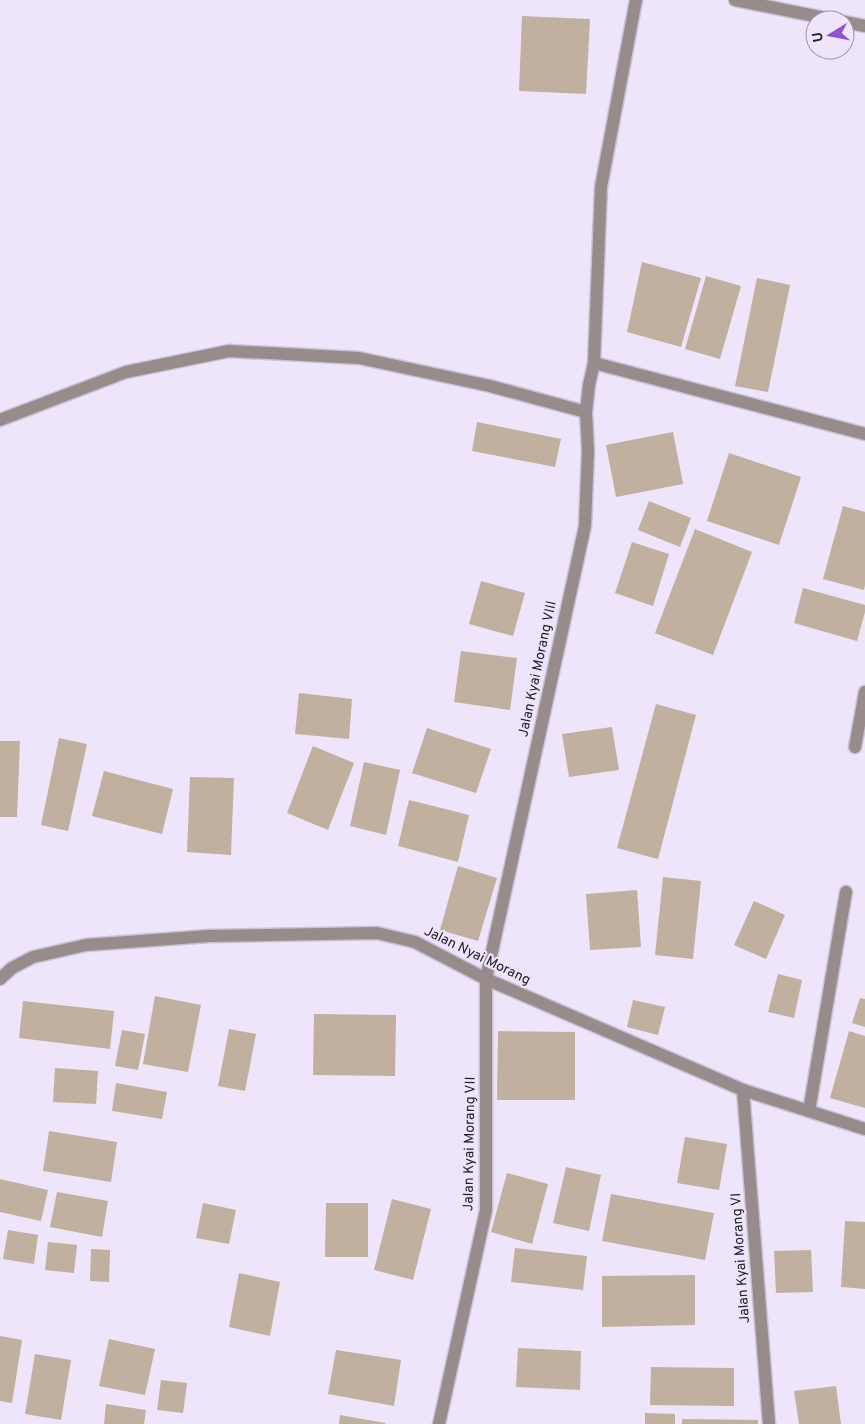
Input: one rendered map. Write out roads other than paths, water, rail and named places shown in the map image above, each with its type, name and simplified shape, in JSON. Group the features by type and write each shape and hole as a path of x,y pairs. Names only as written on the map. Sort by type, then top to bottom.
{"street":[{"name":"Jalan Kyai Morang VIII","path":"486,979 585,526 588,451 587,410 589,385 594,363 601,187 636,0"},
{"path":"735,0 805,14"},
{"path":"0,420 126,372 229,351 359,358 490,386 587,410"},
{"path":"594,363 865,434"},
{"path":"855,747 865,692"},
{"path":"809,1111 846,892"},
{"name":"Jalan Nyai Morang","path":"0,979 12,968 33,957 86,945 209,936 377,933 415,942 486,979 743,1090 865,1129"},
{"name":"Jalan Kyai Morang VII","path":"439,1424 486,1210 486,979"},
{"name":"Jalan Kyai Morang VI","path":"743,1090 769,1424"}]}
